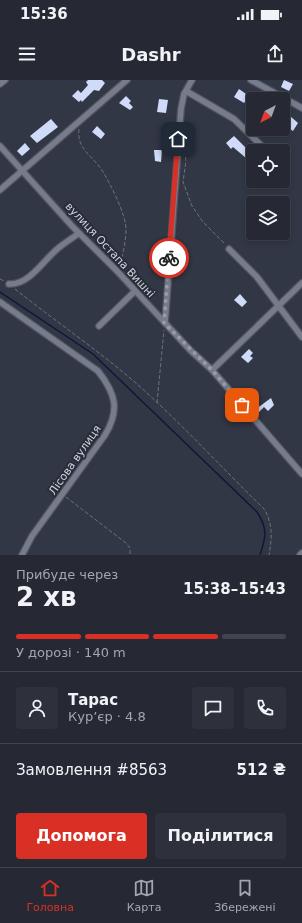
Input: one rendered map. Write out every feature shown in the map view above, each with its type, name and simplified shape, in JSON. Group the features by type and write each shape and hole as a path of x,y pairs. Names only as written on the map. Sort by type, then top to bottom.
{"street":[{"path":"0,84 5,80"},
{"path":"0,190 127,80"},
{"path":"164,323 181,109 186,91 192,80"},
{"path":"251,80 302,108"},
{"path":"186,91 234,120 260,144"},
{"name":"вулиця Остапа Вишні","path":"0,146 164,323 212,370 302,474"},
{"path":"9,284 20,282 38,268 60,246 79,233"},
{"path":"229,249 258,277 285,316 302,337"},
{"path":"212,370 302,283"},
{"path":"99,326 135,291"},
{"name":"Лісова вулиця","path":"0,302 89,364 106,381 115,403 112,424 32,536 22,555"}],"path":[{"path":"80,126 78,138 82,147 103,171 117,199 126,227 118,272"},
{"path":"184,141 186,161 183,182 192,206 202,222 229,249"},
{"path":"0,279 9,284 60,325 100,353 157,403 265,510 271,522 272,536 269,555"},
{"path":"157,403 164,323"},
{"path":"62,494 81,511 126,543 130,548 130,555"}],"building":[{"path":"88,80 102,80 105,83 99,91 94,90 82,102 81,100 79,102 72,96 78,90 81,93 88,85 86,82"},
{"path":"284,80 293,84 289,91 281,87"},
{"path":"239,89 246,94 246,100 244,103 234,97"},
{"path":"126,96 131,101 129,103 133,107 130,110 119,103"},
{"path":"159,99 168,100 166,113 157,112"},
{"path":"290,116 298,123 293,131 290,129"},
{"path":"51,119 58,127 37,143 30,136"},
{"path":"97,126 105,134 101,139 92,132"},
{"path":"234,136 246,148 246,158 233,147 231,149 226,143"},
{"path":"25,143 30,149 22,156 17,151"},
{"path":"154,150 162,150 161,162 155,161"},
{"path":"240,294 247,302 242,307 234,300"},
{"path":"249,349 253,353 250,356 253,358 248,363 241,357"},
{"path":"271,398 274,405 268,411 264,407 259,412 256,409"}],"waterway":[{"path":"0,292 93,354 257,512 263,523 265,533 264,543 260,555"}],"way so far":[{"path":"169,258 164,323 212,370 242,405"}],"route":[{"path":"169,258 178,139"}]}
